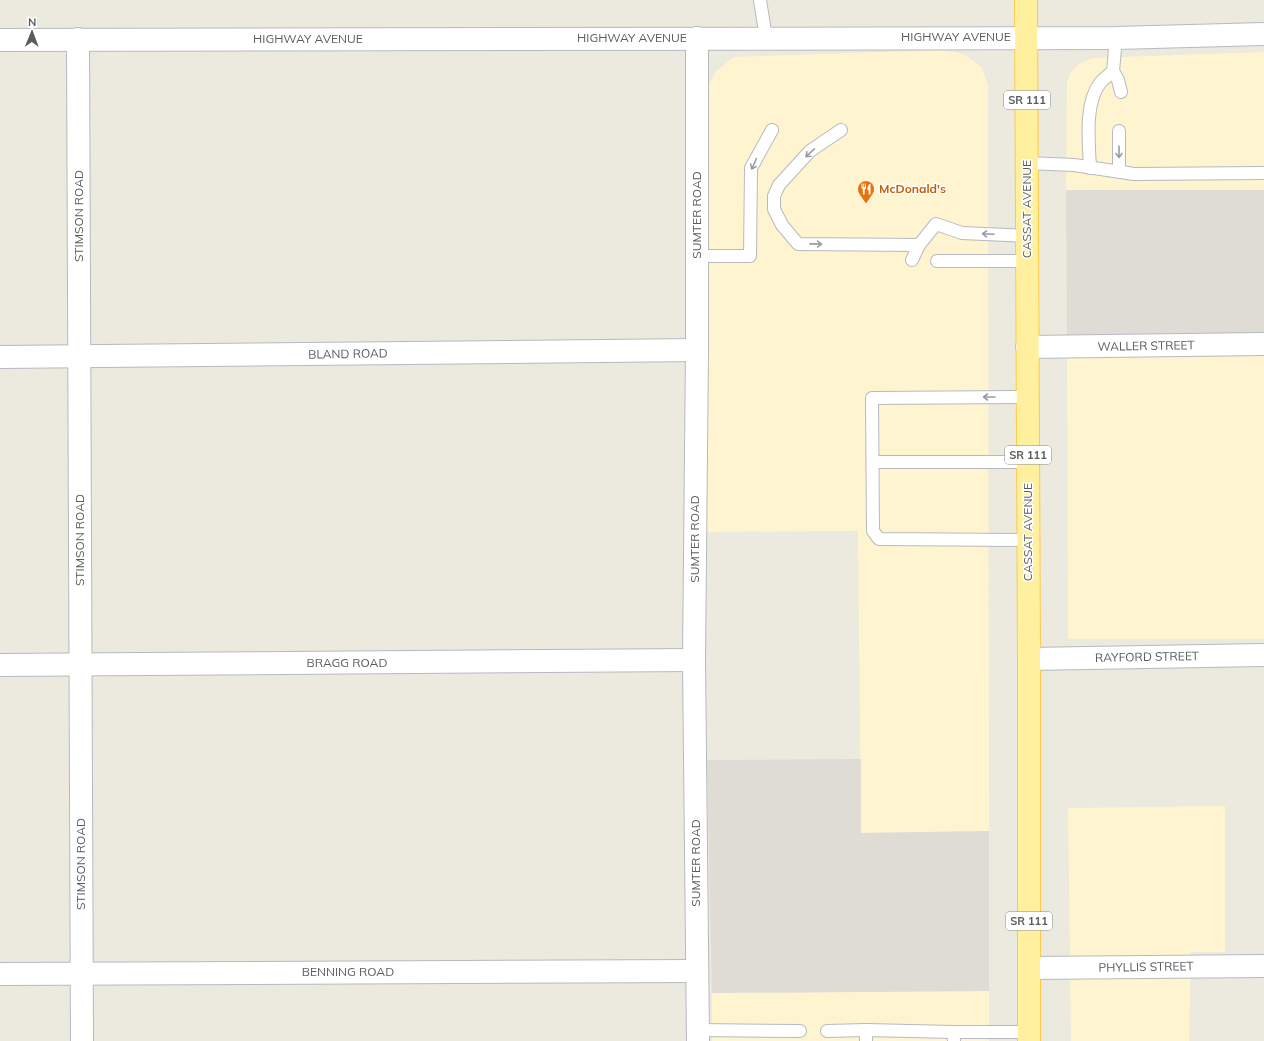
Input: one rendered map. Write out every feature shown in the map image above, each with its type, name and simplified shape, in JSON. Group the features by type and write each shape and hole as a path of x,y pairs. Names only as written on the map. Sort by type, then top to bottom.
{"main road":[{"name":"CASSAT AVENUE","path":"1026,0 1029,1036"}],"street":[{"name":"HIGHWAY AVENUE","path":"0,40 1116,38 1264,34"},
{"name":"SUMTER ROAD","path":"696,38 697,350 694,660 696,971 698,1036"},
{"name":"STIMSON ROAD","path":"78,39 82,1041"},
{"name":"WALLER STREET","path":"1028,347 1264,344"},
{"name":"BLAND ROAD","path":"0,358 697,350"},
{"name":"RAYFORD STREET","path":"1029,659 1264,655"},
{"name":"BRAGG ROAD","path":"0,665 694,660"},
{"name":"PHYLLIS STREET","path":"1029,968 1264,966"},
{"name":"BENNING ROAD","path":"0,974 696,971"}],"lane":[{"path":"760,0 766,38"},
{"path":"1116,38 1113,71 1118,80 1121,92"},
{"path":"1090,168 1089,114 1093,95 1100,83 1113,71"},
{"path":"697,256 750,256 751,168 772,130"},
{"path":"841,130 810,151 779,185 774,196 774,209 782,225 798,244 919,245"},
{"path":"1119,132 1119,172"},
{"path":"1027,163 1074,165 1134,174 1264,173"},
{"path":"912,260 919,245 936,224 962,233 1027,236"},
{"path":"937,261 1027,261"},
{"path":"1028,397 872,398 873,531 879,539 1028,540"},
{"path":"873,462 1028,462"},
{"path":"698,1036 750,1036 800,1031"},
{"path":"826,1031 866,1036 1029,1036"}],"shaded area":[{"path":"943,50 963,54 982,67 988,85 989,831 861,833 858,531 707,532 709,85 716,71 734,57"},
{"path":"1264,52 1264,190 1066,190 1067,82 1071,72 1079,64 1092,58"},
{"path":"1066,190 1264,190 1264,337 1067,336"},
{"path":"1067,336 1264,337 1264,639 1068,639"},
{"path":"861,759 861,833 989,831 989,991 712,993 707,760"},
{"path":"1225,806 1225,952 1191,952 1189,1041 1071,1041 1068,808"},
{"path":"989,991 989,1041 712,1041 712,993"}],"place":[{"name":"McDonald's","path":"866,204"}]}
